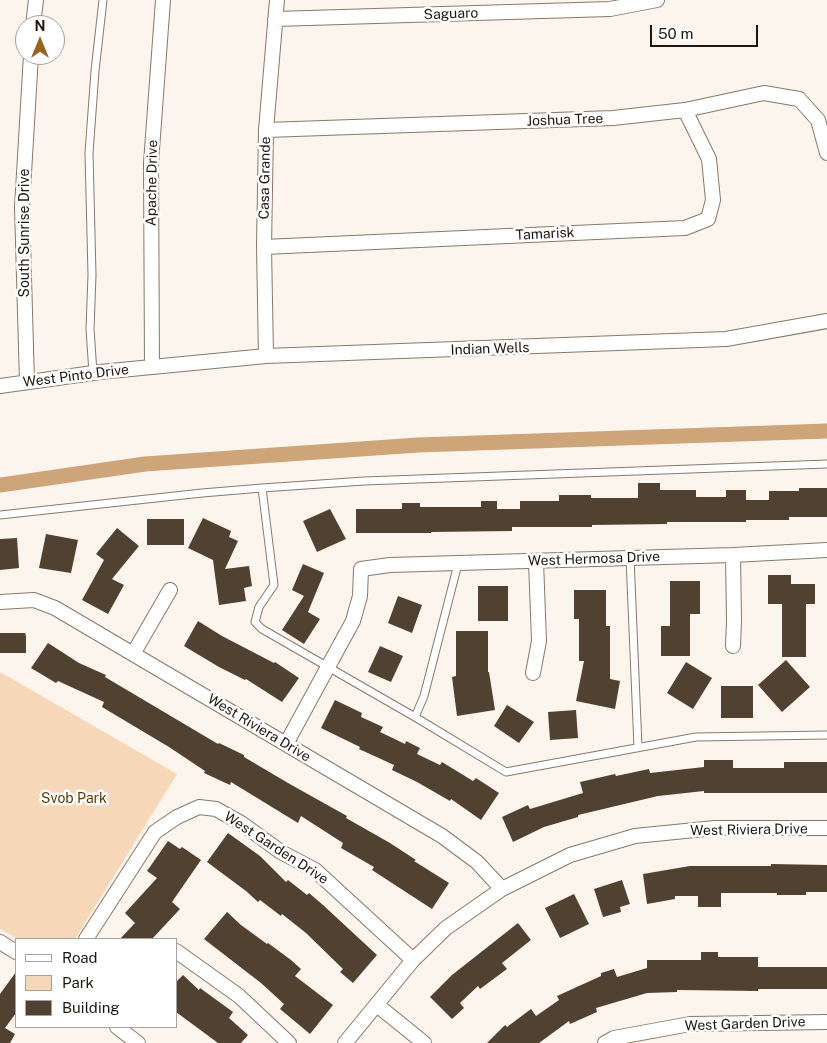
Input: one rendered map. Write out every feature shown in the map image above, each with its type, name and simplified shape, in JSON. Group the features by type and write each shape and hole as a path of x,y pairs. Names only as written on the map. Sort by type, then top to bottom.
{"street":[{"path":"34,15 36,0"},
{"name":"Apache Drive","path":"152,366 151,163 163,0"},
{"name":"Casa Grande","path":"266,356 264,246 266,130 277,0"},
{"name":"Saguaro","path":"274,19 610,9 657,0"},
{"name":"South Sunrise Drive","path":"27,382 22,207 30,65"},
{"name":"Joshua Tree","path":"266,130 613,118 685,110 764,93 799,100 818,120 827,153"},
{"name":"Tamarisk","path":"264,246 685,228 708,219 713,200 709,159 685,110"},
{"name":"Indian Wells","path":"152,366 266,356 726,339 827,321"},
{"name":"West Pinto Drive","path":"0,386 152,366"},
{"name":"West Hermosa Drive","path":"328,667 353,621 360,596 361,570 390,565 733,555 827,550"},
{"path":"733,555 733,646"},
{"path":"534,673 539,641 536,561"},
{"path":"133,654 170,590"},
{"name":"West Riviera Drive","path":"0,602 34,600 55,608 442,836 477,862 502,889"},
{"path":"286,744 328,667"},
{"name":"West Garden Drive","path":"87,938 155,832 199,806 216,809 241,823 280,852 315,870 413,960"},
{"name":"West Riviera Drive","path":"345,1043 413,960 446,928 502,889 570,855 635,836 715,828 827,828"},
{"path":"0,942 15,951"},
{"path":"178,952 239,996 289,1043"},
{"path":"377,1005 424,1043"},
{"name":"West Garden Drive","path":"606,1043 614,1038 690,1024 827,1022"},
{"path":"118,1028 138,1043"}],"lane":[{"path":"93,373 90,329 92,275 89,153 103,0"},
{"path":"0,516 202,493 364,481 827,464"},
{"path":"262,488 274,585 259,607 255,622 262,629 415,716 506,772 696,737 827,735"},
{"path":"630,558 638,747"},
{"path":"415,716 424,696 458,564"}],"green space":[{"name":"Svob Park","path":"0,672 177,774 76,938 16,938 0,929"}],"building":[{"path":"638,483 660,483 660,490 696,490 696,497 726,497 726,490 746,490 746,500 769,500 769,491 799,491 799,488 827,488 827,517 789,517 789,520 746,520 746,522 667,522 667,524 592,525 592,527 512,527 512,531 356,533 356,509 402,509 402,503 420,503 420,507 481,507 481,501 497,501 497,509 520,509 520,501 559,501 559,495 591,495 591,498 638,498"},
{"path":"330,509 346,539 317,552 303,521"},
{"path":"203,518 231,531 229,537 238,541 225,569 249,566 252,586 244,588 246,601 219,605 213,560 188,548"},
{"path":"147,519 184,519 184,545 147,545"},
{"path":"117,528 139,546 112,579 124,585 108,614 82,600 104,560 96,554"},
{"path":"46,534 78,540 71,573 39,568"},
{"path":"17,538 19,568 0,570 0,539"},
{"path":"303,564 324,573 308,612 320,619 304,644 282,630 304,596 292,590"},
{"path":"768,575 791,575 791,584 815,584 815,604 806,604 806,657 782,657 782,604 768,604"},
{"path":"670,581 700,581 700,614 690,614 690,656 661,656 661,626 670,626"},
{"path":"478,586 508,586 508,621 478,621"},
{"path":"574,590 606,590 606,626 610,626 610,679 620,681 615,709 576,701 584,661 579,661 579,619 574,619"},
{"path":"398,596 422,605 412,633 388,623"},
{"path":"198,621 222,636 275,662 299,678 282,702 246,679 219,667 184,646"},
{"path":"456,631 488,631 488,672 495,710 457,716 452,677 456,676"},
{"path":"0,633 25,633 26,653 0,653"},
{"path":"48,643 79,663 106,675 105,677 218,744 244,755 244,757 347,816 346,818 390,843 449,883 432,909 372,870 374,867 341,848 343,843 301,816 298,823 231,782 230,785 204,773 205,771 169,747 102,707 104,702 58,681 56,683 31,668"},
{"path":"380,646 403,656 391,682 368,672"},
{"path":"786,660 810,687 782,712 758,685"},
{"path":"686,662 712,678 693,709 667,693"},
{"path":"721,686 753,686 753,718 721,718"},
{"path":"335,700 362,713 361,717 383,727 380,732 405,744 406,741 420,748 417,754 440,765 442,762 473,781 476,778 499,793 481,820 451,799 450,801 392,770 394,765 359,749 360,747 321,728"},
{"path":"507,705 534,722 519,743 494,726"},
{"path":"576,710 578,738 550,740 548,712"},
{"path":"704,760 733,760 733,768 784,768 784,762 827,762 827,793 704,793 704,791 658,796 578,815 578,817 544,827 513,842 502,817 528,805 530,809 583,793 580,782 649,769 650,773 704,767"},
{"path":"228,833 260,856 286,882 288,880 307,895 309,893 377,955 353,983 340,972 343,969 306,933 282,914 281,916 260,900 258,902 207,862"},
{"path":"168,841 180,849 182,847 201,860 172,902 180,909 153,938 121,938 135,923 125,913 157,878 147,871"},
{"path":"771,864 827,865 827,892 806,892 806,895 721,893 721,907 698,907 698,896 675,896 675,899 647,904 643,874 690,866 771,866"},
{"path":"622,880 630,904 620,907 621,912 603,917 594,889"},
{"path":"574,894 589,924 560,938 545,908"},
{"path":"227,912 241,925 291,960 301,969 295,976 333,1005 310,1034 280,1009 284,1004 261,983 204,939"},
{"path":"518,923 531,940 502,963 507,969 480,989 478,986 460,1003 464,1008 452,1019 430,997 452,975"},
{"path":"701,952 718,952 718,957 758,957 758,967 827,967 827,989 758,989 758,991 677,990 677,992 647,993 596,1008 597,1012 570,1024 569,1021 539,1043 487,1043 505,1025 507,1027 531,1009 536,1016 559,1000 557,996 601,976 601,973 614,969 617,977 647,968 647,960 701,960"},
{"path":"15,973 15,1014 5,1028 15,1034 10,1043 0,1043 0,994"},
{"path":"183,975 199,990 200,988 233,1012 229,1018 248,1035 241,1043 218,1043 178,1013 178,980"}],"waterway":[{"path":"0,485 145,464 418,445 827,431"}]}
